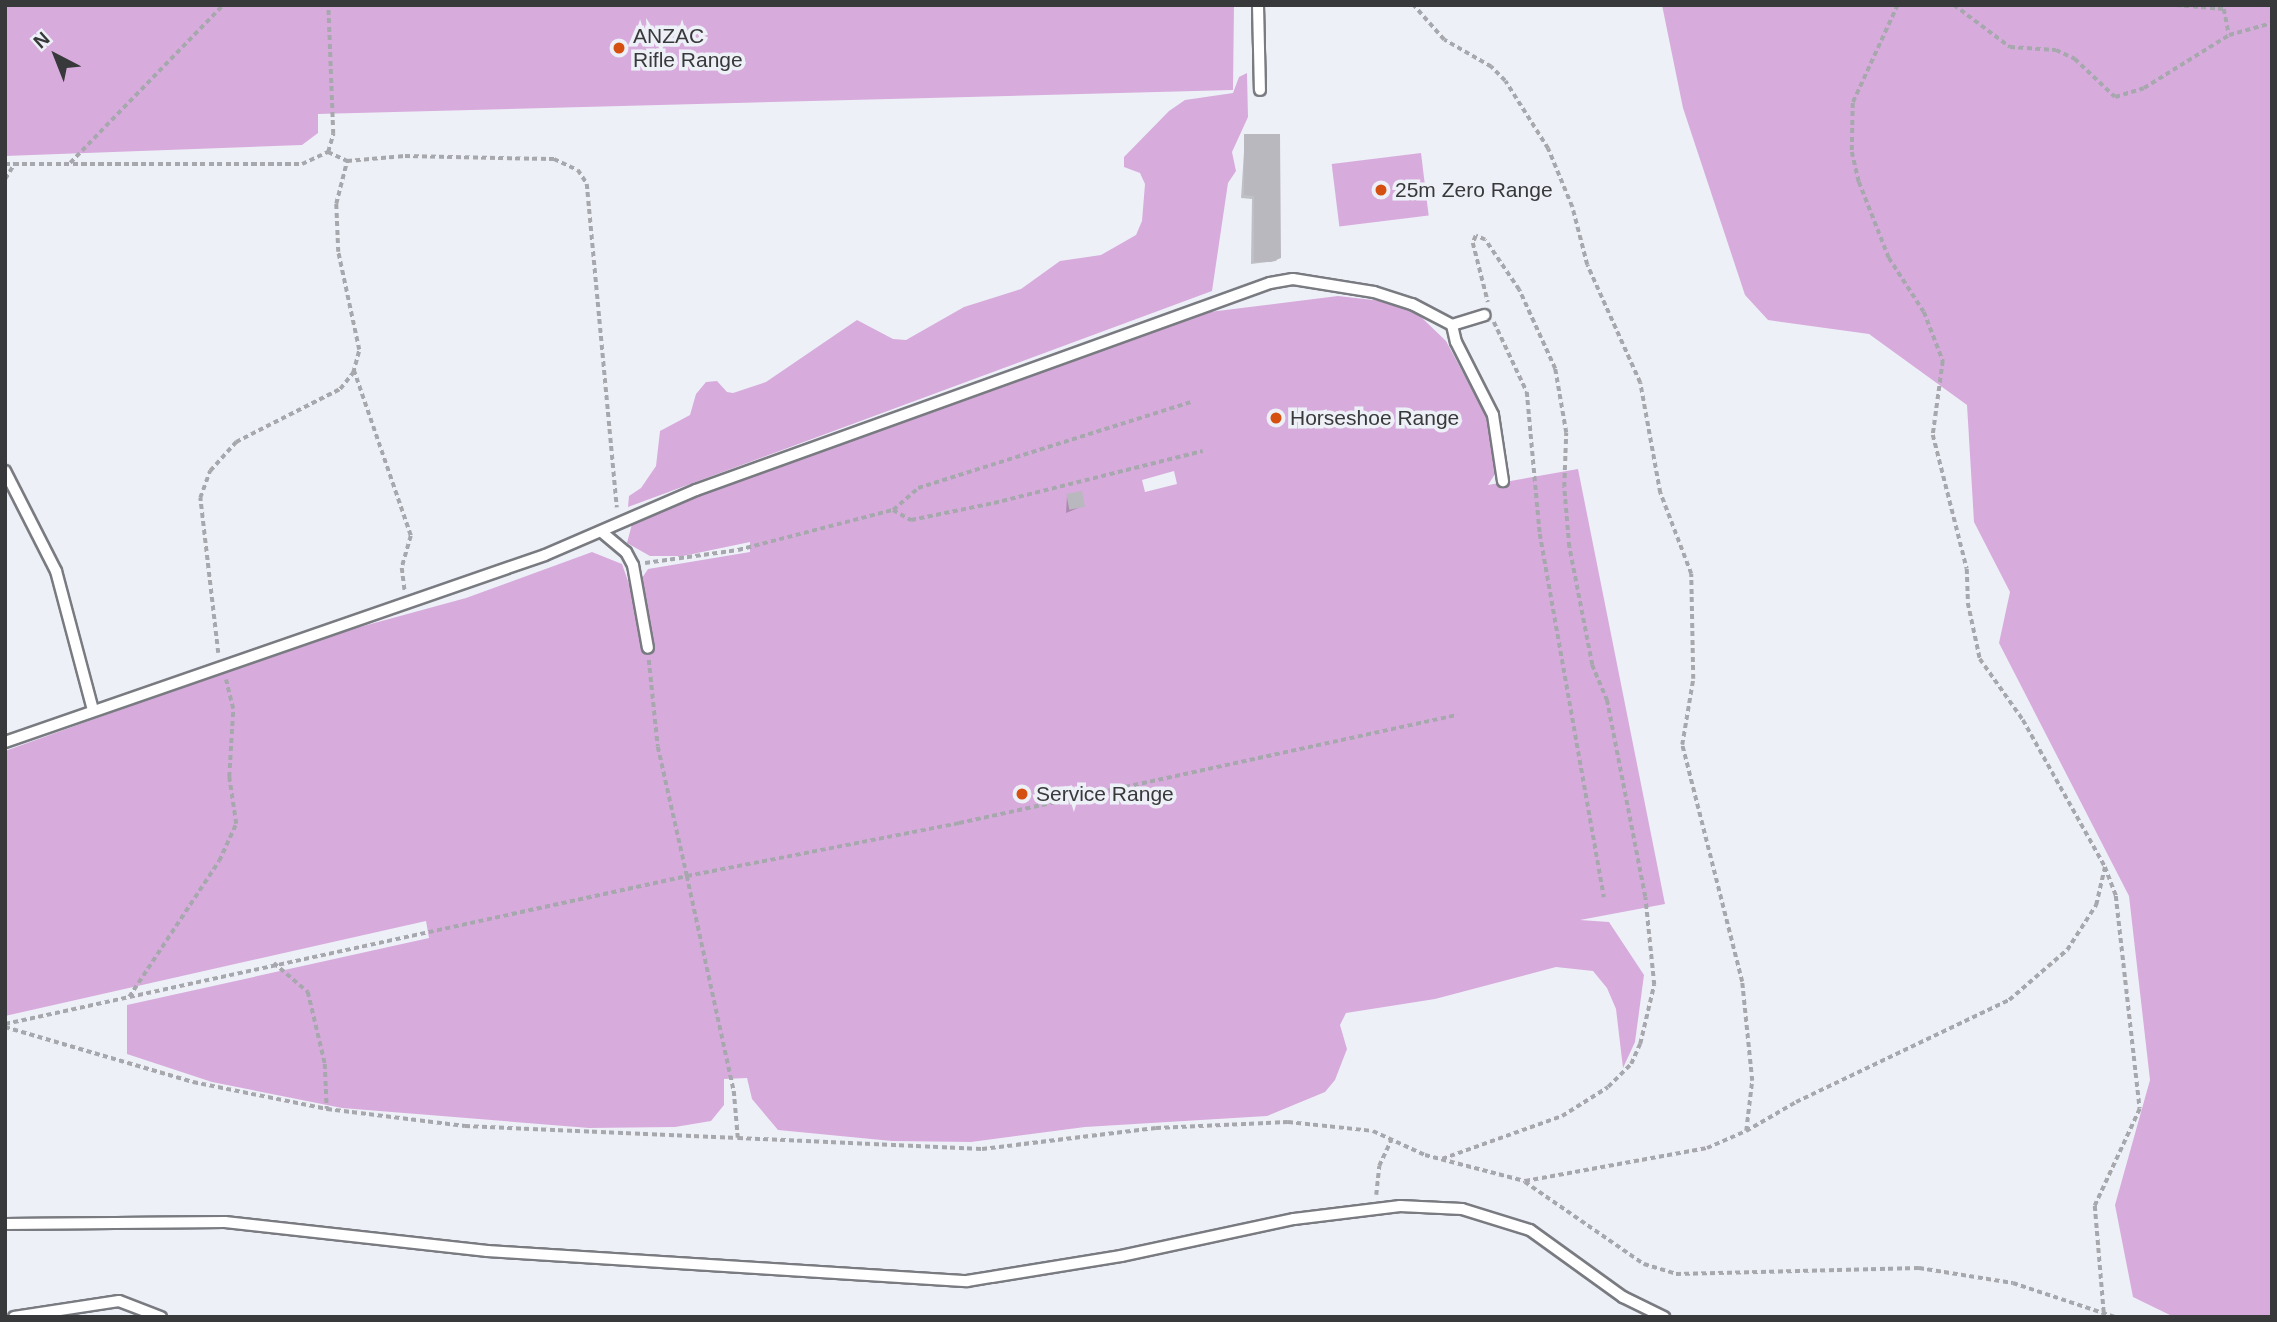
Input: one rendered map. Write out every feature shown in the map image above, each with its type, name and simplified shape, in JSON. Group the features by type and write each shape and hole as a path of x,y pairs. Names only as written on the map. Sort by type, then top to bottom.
{"lane":[{"path":"1258,5 1260,90"},
{"path":"5,742 221,664 603,533 618,521 1261,285 1293,279 1374,292 1412,304 1452,324 1485,315"},
{"path":"1452,324 1456,342 1493,415 1503,481"},
{"path":"5,471 56,571 93,710"},
{"path":"603,533 633,565 648,648"},
{"path":"5,1224 225,1222 488,1251 967,1281 1121,1256 1294,1219 1375,1208 1462,1209 1505,1219 1541,1237 1623,1297 1664,1317"},
{"path":"15,1317 118,1301 161,1317"}],"path":[{"path":"70,163 223,5"},
{"path":"5,164 302,164 328,152 333,134 328,5"},
{"path":"1413,5 1444,40 1491,67 1505,80 1548,149 1572,207 1587,265 1640,383 1660,493 1691,574 1693,679 1682,745 1741,982 1752,1081 1746,1131"},
{"path":"1898,5 1853,103 1852,152 1859,182 1889,258 1924,312 1943,361 1933,435 1967,569 1968,603 1980,659 2023,720 2105,867 2116,896 2125,956 2133,1083 2140,1109 2095,1206 2104,1313"},
{"path":"1954,5 2010,47 2056,50 2076,58 2115,97 2144,88 2229,36 2272,23"},
{"path":"2176,5 2224,9 2229,36"},
{"path":"328,152 346,161 405,156 554,159 579,170 587,184 618,521"},
{"path":"128,998 155,951 219,861 236,824 229,777 233,709 221,664 213,583 202,532 200,498 210,471 236,442 340,389 354,370 359,350 338,252 336,204 346,161"},
{"path":"5,179 15,163"},
{"path":"1441,1159 1552,1120 1608,1087 1630,1064 1640,1044 1654,985 1645,897 1607,701 1592,665 1569,547 1564,487 1566,433 1555,369 1519,290 1485,240 1476,236 1473,243 1488,293 1485,315 1501,332 1527,392 1541,534 1604,897"},
{"path":"354,370 411,537 402,568 409,599"},
{"path":"633,565 738,550 893,510 918,488 1194,401"},
{"path":"893,510 911,520 1203,451"},
{"path":"648,648 658,747 734,1091 738,1138"},
{"path":"5,1026 274,963 687,876 959,823 1457,715"},
{"path":"1525,1181 1707,1148 1746,1131 1796,1102 2009,1000 2067,950 2096,905 2105,867"},
{"path":"274,963 308,992 326,1064 327,1109"},
{"path":"5,1026 194,1082 327,1109 465,1126 982,1149 1156,1128 1288,1122 1373,1131 1441,1159 1525,1181 1644,1264 1676,1274 1920,1268 2013,1283 2115,1317"},
{"path":"1375,1208 1379,1167 1391,1140"}],"shaded area":[{"name":"ANZAC Rifle Range","path":"5,5 1234,5 1233,90 318,114 318,133 302,145 5,156"},
{"path":"1662,5 2272,5 2272,1317 2174,1317 2133,1297 2115,1205 2150,1080 2129,896 1999,643 2010,592 1974,522 1967,405 1869,334 1768,320 1745,295 1683,108"},
{"path":"1247,73 1248,117 1232,152 1236,171 1228,183 1212,291 628,507 629,496 641,488 656,466 660,431 690,415 696,394 706,382 717,381 727,392 733,393 766,382 857,320 893,339 906,340 964,307 1021,289 1060,261 1101,255 1136,235 1142,221 1145,184 1140,173 1124,167 1124,157 1169,111 1185,100 1233,93 1239,77"},
{"name":"25m Zero Range","path":"1421,153 1429,216 1339,226 1332,164"},
{"path":"1338,296 1382,301 1402,308 1420,316 1446,341 1490,423 1497,471 1488,485 1578,469 1665,904 1580,920 1609,922 1644,975 1635,1042 1623,1068 1616,1009 1607,988 1593,971 1556,967 1435,999 1346,1013 1340,1025 1347,1049 1335,1080 1325,1092 1267,1116 1085,1127 971,1142 892,1141 778,1130 752,1099 747,1078 724,1079 724,1105 711,1121 675,1127 589,1128 342,1108 212,1082 127,1054 127,1005 429,938 426,921 5,1016 5,751 323,637 466,598 592,552 622,564 634,598 639,637 652,635 642,578 648,569 750,552 750,542 683,556 650,556 627,543 632,524 740,479 1201,313","holes":["1174,471 1177,484 1145,492 1142,480"]}],"building":[{"path":"1244,134 1280,134 1281,258 1271,262 1254,262 1254,196 1244,195"},
{"path":"1082,491 1085,507 1069,510 1066,494"}],"place":[{"name":"ANZAC Rifle Range","path":"619,48"},
{"name":"25m Zero Range","path":"1381,190"},
{"name":"Horseshoe Range","path":"1276,418"},
{"name":"Service Range","path":"1022,794"}]}
